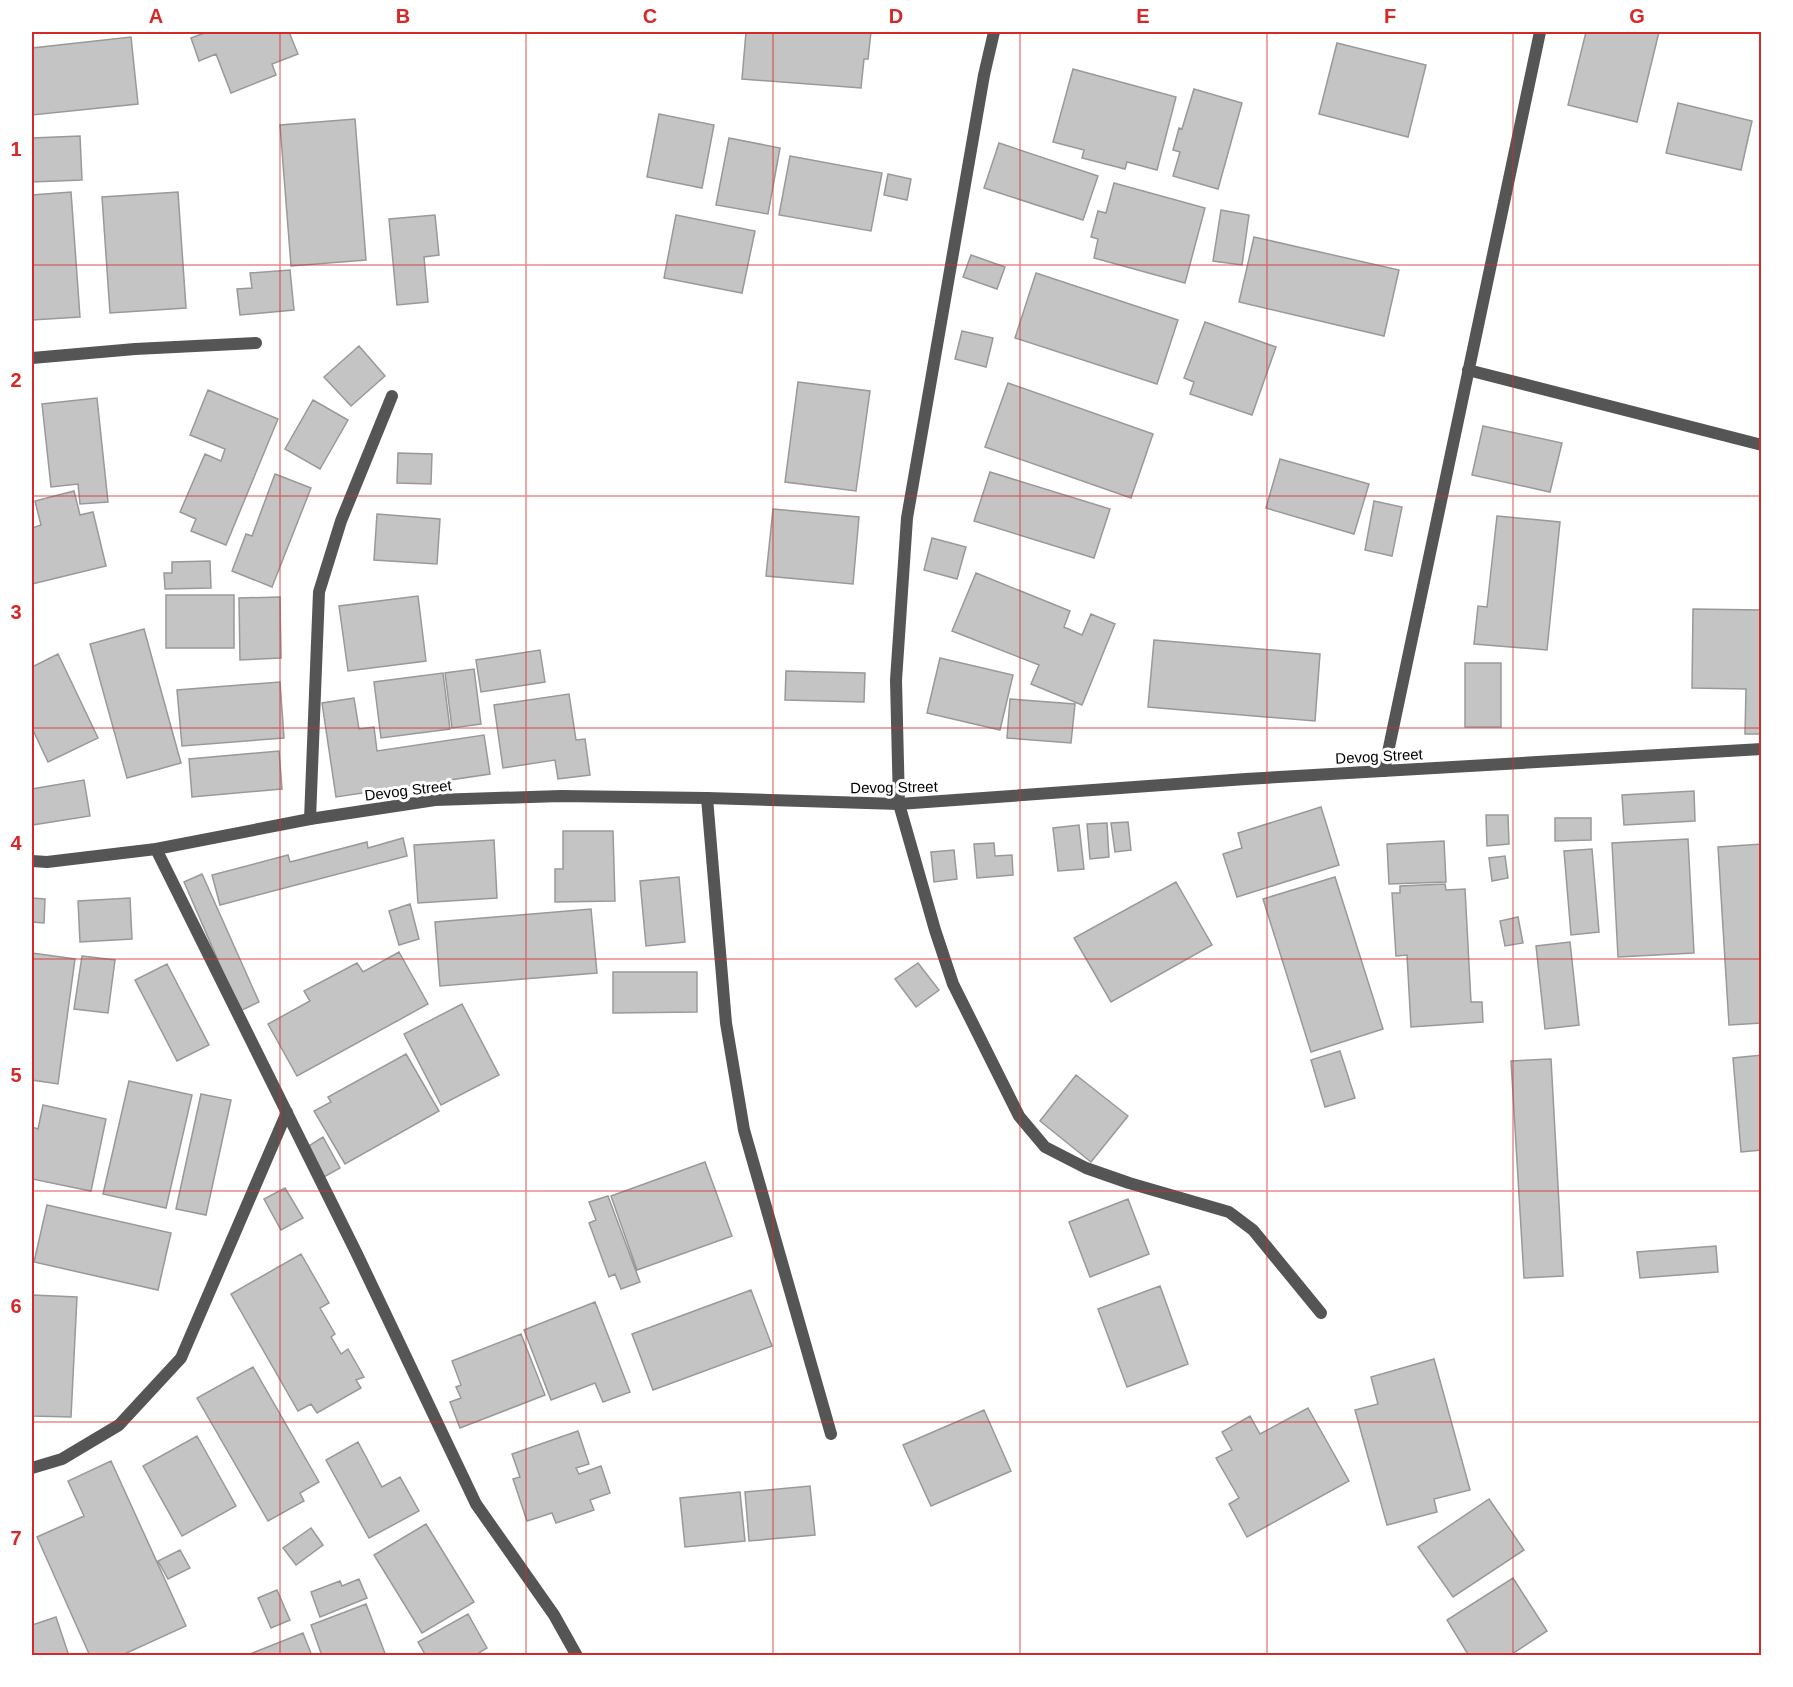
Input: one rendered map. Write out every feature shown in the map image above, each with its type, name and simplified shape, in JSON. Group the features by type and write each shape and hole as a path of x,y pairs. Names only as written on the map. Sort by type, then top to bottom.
{"street":[{"path":"994,32 982,87 907,518 896,680 899,804 953,984 1020,1116 1045,1147 1086,1168 1229,1212 1253,1230 1321,1313"},
{"path":"1384,771 1540,32"},
{"path":"32,358 256,342"},
{"path":"1468,370 1761,445"},
{"path":"310,819 319,592 341,521 392,396"},
{"name":"Devog Street","path":"32,861 47,862 156,849 310,819 435,800 561,796 899,804 1246,779 1761,749"},
{"path":"707,798 726,1023 744,1130 831,1434"},
{"path":"156,849 287,1112 476,1504 554,1615 577,1656"},
{"path":"32,1468 62,1459 119,1425 180,1358 287,1112"}],"building":[{"path":"207,32 289,32 298,54 272,64 276,75 231,93 216,54 199,61 191,38"},
{"path":"746,32 871,32 868,59 864,59 861,88 742,79"},
{"path":"1586,32 1659,32 1637,122 1568,105"},
{"path":"131,37 138,104 32,115 32,48"},
{"path":"1337,43 1426,65 1408,137 1319,114"},
{"path":"1073,69 1176,97 1157,170 1127,162 1125,169 1082,158 1084,150 1053,142"},
{"path":"1194,89 1242,103 1218,189 1173,176 1180,152 1173,150"},
{"path":"1678,103 1752,121 1741,170 1666,153"},
{"path":"659,114 714,125 702,188 647,177"},
{"path":"355,119 366,260 291,266 280,125"},
{"path":"80,136 82,180 32,182 32,138"},
{"path":"729,138 780,148 768,214 716,205"},
{"path":"999,143 1098,176 1083,220 984,188"},
{"path":"790,156 882,173 871,231 779,215"},
{"path":"888,174 911,179 907,200 884,195"},
{"path":"1114,183 1205,208 1185,283 1094,258 1098,239 1091,237 1098,211 1106,213"},
{"path":"71,192 80,317 32,320 32,195"},
{"path":"178,192 186,308 110,313 102,197"},
{"path":"1221,210 1249,215 1242,265 1213,261"},
{"path":"435,215 439,255 424,257 428,302 397,305 389,219"},
{"path":"676,215 755,231 742,293 664,278"},
{"path":"1254,237 1399,270 1384,336 1239,302"},
{"path":"971,255 1005,267 997,289 963,277"},
{"path":"290,270 294,310 240,315 237,289 252,288 250,273"},
{"path":"1036,273 1178,320 1157,384 1015,338"},
{"path":"1205,322 1276,347 1252,415 1190,394 1194,382 1184,378"},
{"path":"962,331 993,338 986,367 955,359"},
{"path":"359,346 385,376 351,406 324,377"},
{"path":"798,382 870,391 856,491 785,482"},
{"path":"1008,383 1153,434 1131,498 985,447"},
{"path":"208,390 278,419 226,545 191,531 196,519 180,512 205,454 221,461 225,449 190,435"},
{"path":"97,398 108,502 80,504 78,484 51,487 42,404"},
{"path":"313,400 348,420 320,469 285,449"},
{"path":"1483,426 1562,443 1550,492 1472,475"},
{"path":"398,453 432,454 431,484 397,483"},
{"path":"1280,459 1369,484 1354,534 1266,508"},
{"path":"990,472 1110,509 1094,558 974,521"},
{"path":"275,474 311,488 272,587 232,571 246,534 252,536"},
{"path":"74,491 80,515 93,512 106,566 32,584 32,528 41,525 35,501"},
{"path":"1374,501 1402,507 1392,556 1365,550"},
{"path":"773,509 859,517 853,584 766,576"},
{"path":"377,514 440,519 437,564 374,560"},
{"path":"1497,516 1560,522 1547,650 1474,644 1478,606 1487,607"},
{"path":"932,538 966,547 957,579 924,570"},
{"path":"210,561 211,588 165,589 164,573 172,573 172,562"},
{"path":"976,573 1070,611 1064,627 1082,635 1091,614 1115,624 1082,705 1031,684 1039,665 952,631"},
{"path":"166,595 234,595 234,648 166,648"},
{"path":"418,596 426,661 348,671 339,606"},
{"path":"280,597 281,658 240,660 239,598"},
{"path":"1693,609 1762,610 1762,734 1745,734 1746,689 1692,688"},
{"path":"144,629 181,763 127,778 90,644"},
{"path":"1154,640 1320,654 1315,721 1148,707"},
{"path":"540,650 545,682 481,692 476,660"},
{"path":"58,654 98,738 48,762 32,728 32,667"},
{"path":"940,658 1013,675 1000,730 927,713"},
{"path":"1465,663 1501,663 1501,727 1465,727"},
{"path":"474,669 481,724 452,728 445,673"},
{"path":"786,671 865,673 864,702 785,700"},
{"path":"443,673 450,729 381,738 374,682"},
{"path":"280,682 284,738 182,746 177,690"},
{"path":"569,694 576,740 585,739 590,775 558,779 555,760 503,768 494,705"},
{"path":"354,698 359,729 374,727 377,751 484,735 490,774 336,797 322,703"},
{"path":"1010,699 1075,704 1071,743 1007,738"},
{"path":"279,751 282,789 192,797 189,759"},
{"path":"84,780 90,816 32,825 32,789"},
{"path":"1694,791 1695,821 1624,825 1622,795"},
{"path":"1321,807 1339,865 1237,897 1223,854 1242,848 1238,833"},
{"path":"1486,815 1508,815 1509,844 1487,846"},
{"path":"1555,818 1591,818 1591,840 1555,841"},
{"path":"1128,822 1131,850 1115,852 1111,823"},
{"path":"1107,823 1109,857 1090,859 1087,824"},
{"path":"1079,825 1084,869 1058,871 1053,828"},
{"path":"563,831 613,831 615,901 555,902 555,869 563,869"},
{"path":"403,838 407,856 220,905 212,875 288,855 290,862 367,842 368,848"},
{"path":"1688,839 1694,953 1618,957 1612,843"},
{"path":"494,840 497,898 418,903 414,845"},
{"path":"1444,841 1446,882 1389,884 1387,844"},
{"path":"994,843 995,856 1012,855 1013,875 977,878 974,844"},
{"path":"1762,844 1762,1023 1729,1025 1718,847"},
{"path":"1592,849 1599,932 1571,935 1564,851"},
{"path":"954,850 957,879 934,882 931,852"},
{"path":"1505,856 1508,878 1492,881 1489,858"},
{"path":"202,874 259,1002 240,1011 184,882"},
{"path":"679,877 685,942 646,946 640,881"},
{"path":"1335,877 1383,1029 1311,1052 1263,899"},
{"path":"1176,882 1212,945 1111,1002 1074,938"},
{"path":"1445,884 1446,890 1465,889 1471,1002 1482,1002 1483,1022 1411,1027 1407,955 1396,956 1392,893 1400,893 1400,886"},
{"path":"32,898 45,899 44,923 32,922"},
{"path":"130,898 132,939 80,942 78,901"},
{"path":"410,904 419,939 399,945 389,911"},
{"path":"591,909 597,973 440,986 435,922"},
{"path":"1518,917 1523,943 1505,946 1500,921"},
{"path":"1570,942 1579,1025 1545,1029 1536,946"},
{"path":"399,952 428,1004 297,1076 268,1024 310,1001 304,991 357,963 363,972"},
{"path":"32,953 75,959 58,1084 32,1080"},
{"path":"82,956 115,960 108,1013 74,1009"},
{"path":"918,963 939,990 916,1007 895,979"},
{"path":"167,964 209,1045 177,1061 135,980"},
{"path":"613,972 697,972 697,1012 613,1013"},
{"path":"462,1004 499,1075 441,1105 404,1034"},
{"path":"1340,1051 1355,1098 1325,1107 1311,1060"},
{"path":"406,1054 439,1111 345,1164 314,1111 331,1102 328,1097"},
{"path":"1762,1055 1762,1150 1741,1152 1733,1058"},
{"path":"1551,1059 1563,1276 1524,1278 1511,1061"},
{"path":"1076,1075 1128,1116 1091,1162 1040,1121"},
{"path":"129,1081 192,1095 166,1208 103,1194"},
{"path":"201,1094 231,1100 206,1215 176,1209"},
{"path":"43,1105 106,1119 91,1191 32,1179 32,1127 38,1129"},
{"path":"323,1137 340,1168 324,1177 307,1147"},
{"path":"705,1162 732,1236 637,1270 611,1196"},
{"path":"285,1188 303,1218 281,1230 264,1199"},
{"path":"608,1196 640,1282 621,1289 615,1274 609,1277 589,1223 596,1220 589,1202"},
{"path":"1128,1199 1149,1254 1090,1277 1069,1222"},
{"path":"47,1205 171,1233 158,1290 34,1262"},
{"path":"1716,1246 1718,1272 1640,1278 1637,1252"},
{"path":"301,1254 329,1303 320,1308 335,1334 331,1337 341,1354 348,1349 364,1377 356,1380 361,1388 317,1413 311,1404 298,1411 231,1294"},
{"path":"1160,1286 1188,1364 1127,1387 1098,1309"},
{"path":"751,1290 772,1346 653,1390 632,1334"},
{"path":"32,1295 77,1297 71,1417 32,1416"},
{"path":"595,1302 630,1392 603,1402 595,1383 551,1400 524,1330"},
{"path":"521,1334 545,1395 460,1428 450,1402 461,1398 456,1387 461,1385 452,1361"},
{"path":"1434,1359 1470,1490 1434,1499 1437,1512 1387,1525 1355,1410 1378,1404 1371,1377"},
{"path":"253,1367 319,1482 300,1493 304,1501 268,1521 197,1398"},
{"path":"1308,1408 1349,1481 1247,1537 1229,1504 1239,1498 1216,1458 1232,1450 1222,1432 1250,1416 1260,1434"},
{"path":"984,1410 1011,1471 931,1506 903,1445"},
{"path":"578,1431 589,1464 576,1468 579,1474 601,1466 610,1493 590,1500 594,1510 556,1523 552,1513 527,1521 513,1479 520,1477 512,1454"},
{"path":"197,1436 236,1506 182,1536 143,1466"},
{"path":"358,1442 382,1487 400,1477 419,1511 369,1538 326,1460"},
{"path":"111,1461 186,1626 120,1656 90,1656 37,1537 84,1516 68,1481"},
{"path":"810,1486 815,1535 749,1541 745,1492"},
{"path":"740,1492 745,1541 685,1547 680,1498"},
{"path":"1489,1499 1524,1550 1453,1597 1418,1547"},
{"path":"426,1524 474,1602 422,1633 374,1555"},
{"path":"311,1528 323,1545 296,1565 283,1548"},
{"path":"180,1550 190,1568 168,1579 158,1561"},
{"path":"1513,1578 1547,1631 1509,1656 1469,1656 1447,1620"},
{"path":"359,1579 367,1598 320,1617 311,1592 340,1581 342,1586"},
{"path":"277,1590 290,1620 271,1628 258,1598"},
{"path":"366,1604 386,1656 322,1656 311,1625"},
{"path":"468,1614 487,1648 474,1656 426,1656 418,1642"},
{"path":"56,1617 69,1656 32,1656 32,1625"},
{"path":"303,1633 312,1656 245,1656"}]}
